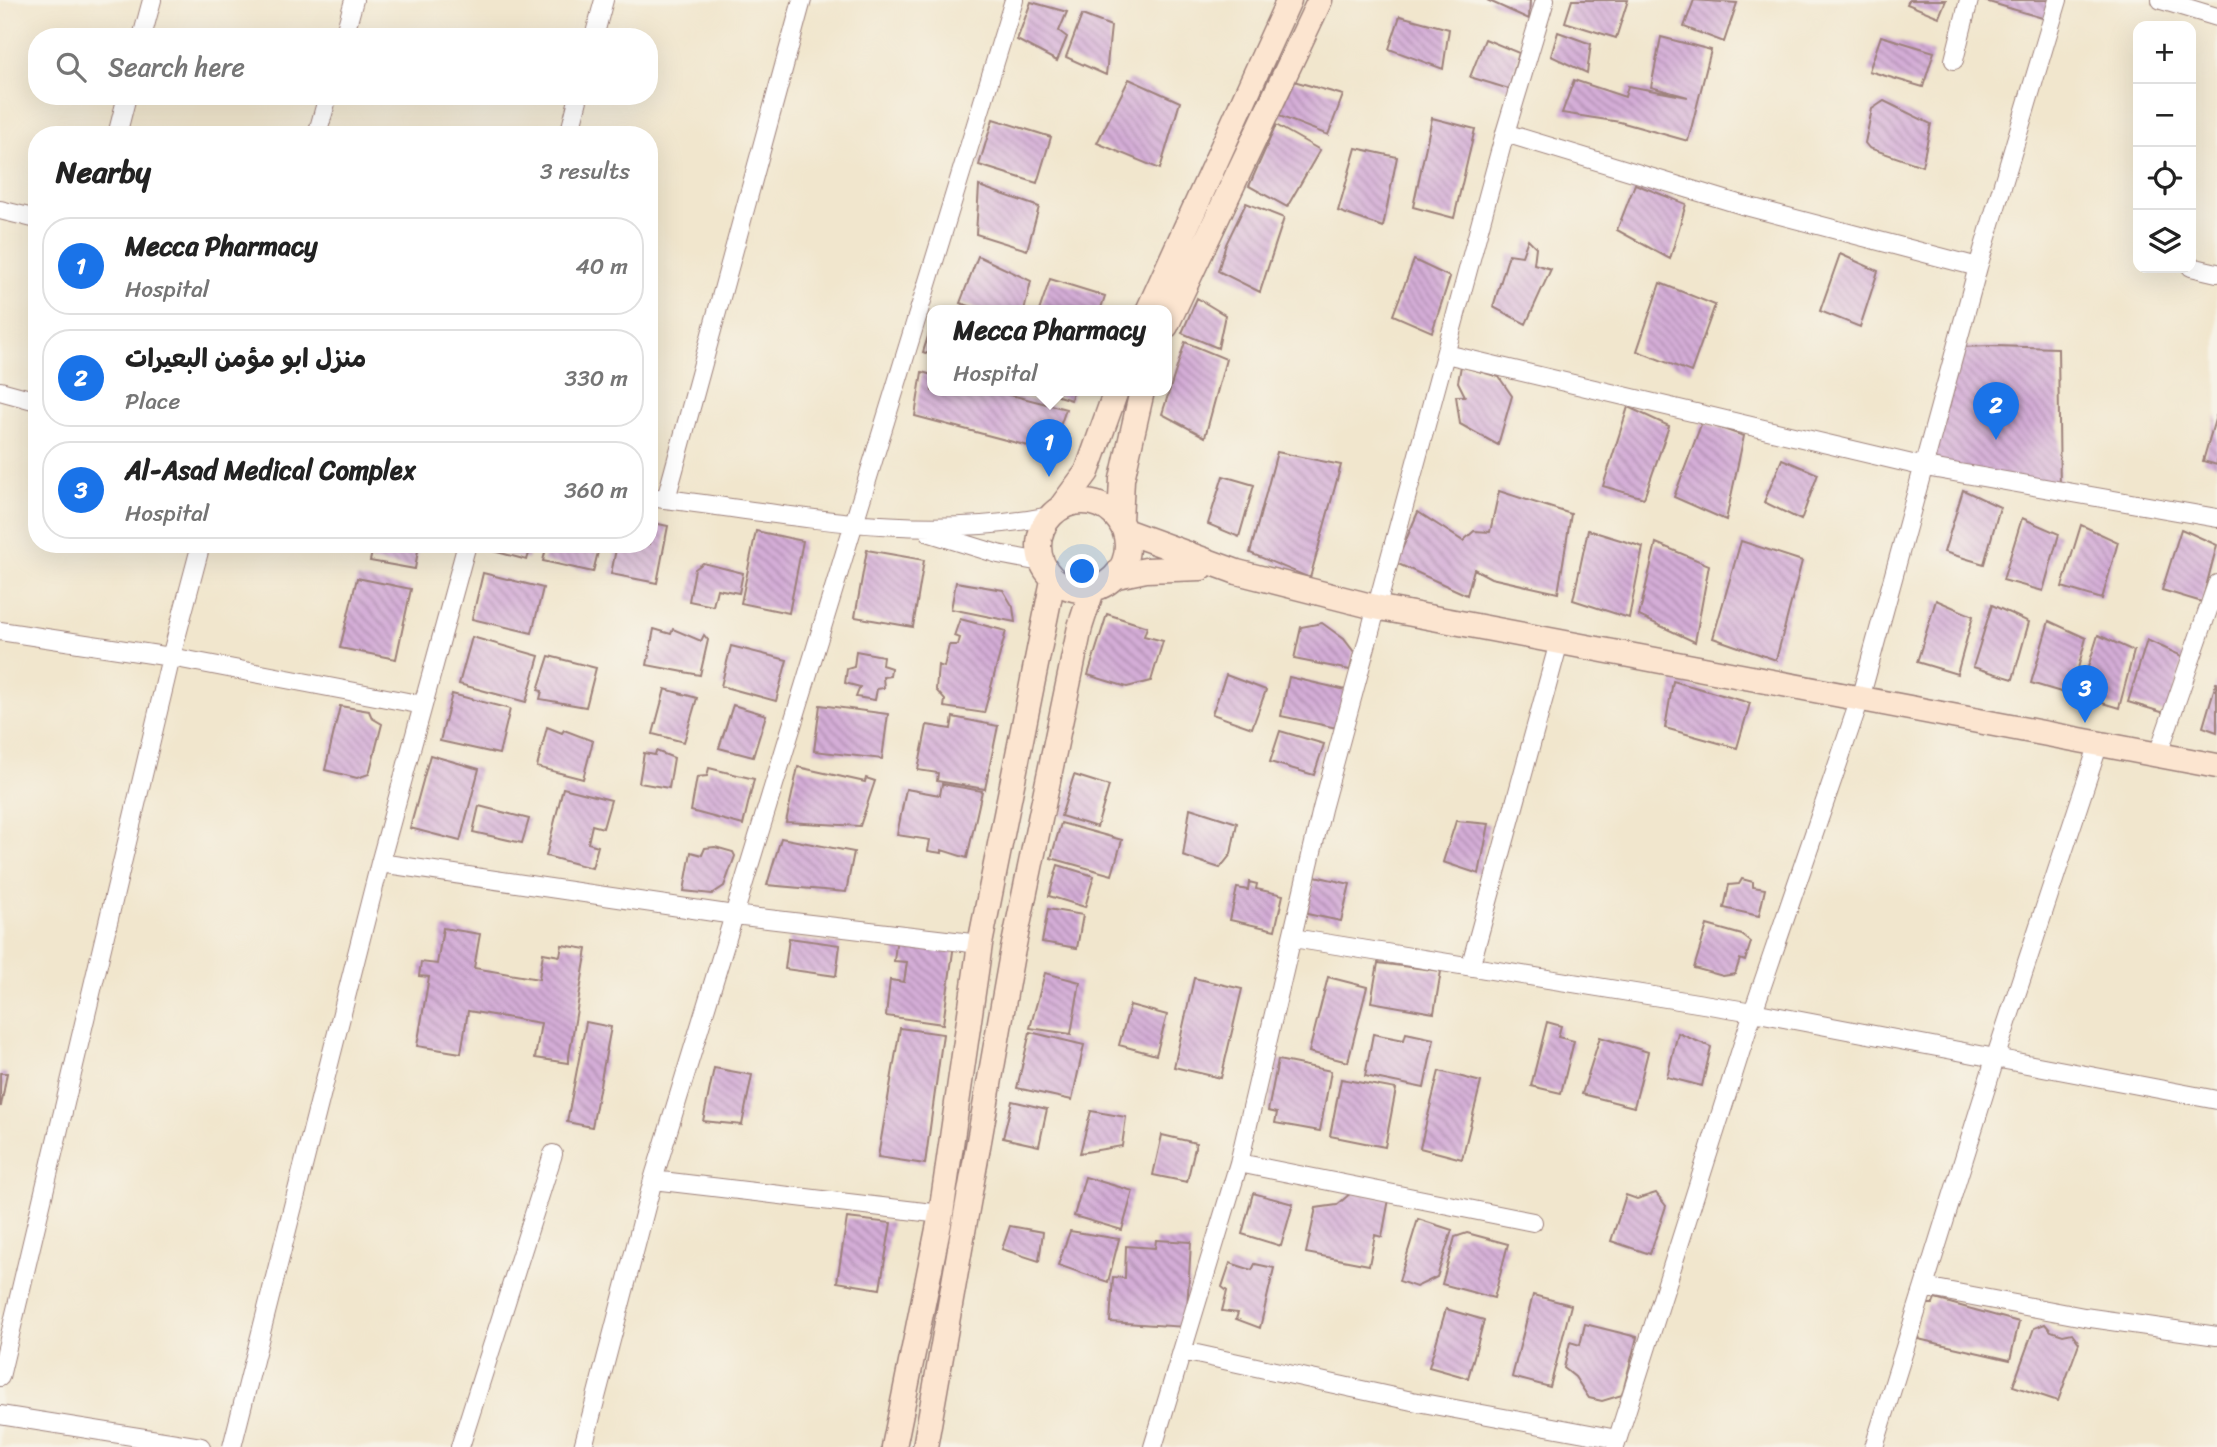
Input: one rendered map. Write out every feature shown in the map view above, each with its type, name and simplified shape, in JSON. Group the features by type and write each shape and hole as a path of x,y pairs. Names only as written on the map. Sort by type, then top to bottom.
{"main road":[{"path":"1151,305 1289,0"},
{"path":"1172,313 1320,0"},
{"path":"894,1447 941,1214 981,944 1046,621 1047,571 1040,538 1087,472 1114,396"},
{"path":"1117,576 1127,555 1122,479 1141,396"},
{"path":"1087,472 1103,478 1122,479"},
{"path":"1056,512 1073,503 1099,505 1123,526 1237,572 1375,607 2217,766"},
{"path":"1047,571 1078,591 1092,590 1117,576 1176,567 1237,572"},
{"path":"925,1447 1012,954 1080,627 1092,590"},
{"path":"1046,621 1060,614 1069,615 1080,627"}],"street":[{"path":"144,28 152,0"},
{"path":"346,28 354,0"},
{"path":"596,28 604,0"},
{"path":"802,0 658,498 854,524 959,529 1005,525 1056,512"},
{"path":"583,1447 653,1180 1014,0"},
{"path":"1153,1447 1239,1163 1322,809 1375,607 1505,133 1545,0"},
{"path":"1954,60 1969,0"},
{"path":"1183,1351 1616,1443 1753,1012 1860,699 1978,267 2058,0"},
{"path":"2161,0 2217,17"},
{"path":"119,126 125,105"},
{"path":"320,126 325,105"},
{"path":"571,126 577,105"},
{"path":"1505,133 1742,205 1978,267"},
{"path":"0,211 28,217"},
{"path":"2196,268 2217,273"},
{"path":"1446,354 1925,467 2217,518"},
{"path":"0,391 28,399"},
{"path":"914,527 1047,571"},
{"path":"0,1377 171,657 199,553"},
{"path":"232,1447 380,863 465,553"},
{"path":"2158,754 2217,584"},
{"path":"0,631 171,657 423,705"},
{"path":"1471,964 1559,642"},
{"path":"1874,1447 1995,1059 2099,743"},
{"path":"380,863 734,915 981,944"},
{"path":"1293,938 1471,964 1753,1012 2217,1100"},
{"path":"460,1447 553,1154"},
{"path":"1239,1163 1533,1222"},
{"path":"653,1180 941,1214"},
{"path":"1925,1287 2084,1317 2217,1336"},
{"path":"0,1415 201,1447"}],"building":[{"path":"1487,0 1530,0 1529,19"},
{"path":"1572,0 1628,0 1616,38 1565,22"},
{"path":"1694,0 1737,3 1724,42 1684,27"},
{"path":"1909,0 1946,0 1939,17 1907,4"},
{"path":"1982,0 2054,0 2049,20"},
{"path":"1031,2 1067,12 1059,31 1067,37 1057,61 1017,40"},
{"path":"1082,15 1111,26 1106,75 1066,57"},
{"path":"1400,16 1449,29 1443,69 1389,49"},
{"path":"1558,32 1591,44 1587,73 1551,56"},
{"path":"1881,36 1934,52 1923,87 1869,71"},
{"path":"1661,37 1711,50 1688,141 1620,122 1562,113 1574,80 1625,97 1628,86 1688,97 1651,87"},
{"path":"1485,39 1519,53 1509,89 1470,77"},
{"path":"1129,79 1180,102 1160,169 1097,143"},
{"path":"1290,80 1343,95 1328,135 1274,114"},
{"path":"1884,101 1931,124 1922,166 1869,148 1865,143 1872,109"},
{"path":"1432,118 1475,129 1454,218 1413,207"},
{"path":"993,119 1051,137 1037,183 979,165"},
{"path":"1276,125 1320,150 1287,207 1249,186"},
{"path":"1356,148 1397,157 1383,227 1338,211"},
{"path":"1635,184 1686,204 1670,259 1617,230"},
{"path":"979,186 1039,207 1027,250 976,234"},
{"path":"1246,203 1284,218 1260,292 1218,271 1226,244"},
{"path":"1528,239 1536,247 1534,264 1551,269 1526,324 1493,307 1509,254 1522,256"},
{"path":"1840,254 1878,271 1860,327 1820,311"},
{"path":"978,256 1031,281 1025,305 960,303"},
{"path":"1414,260 1450,277 1432,332 1393,315"},
{"path":"1050,279 1105,296 1102,305 1041,305"},
{"path":"1660,283 1715,305 1691,372 1637,351"},
{"path":"1197,298 1225,315 1218,348 1182,333"},
{"path":"1185,342 1226,359 1205,437 1162,414 1168,396 1172,396 1172,383"},
{"path":"1957,347 2058,348 2060,492 1923,475"},
{"path":"1461,366 1499,377 1512,396 1498,445 1460,424 1456,396 1465,396 1458,382"},
{"path":"922,372 927,374 927,396 1015,396 1066,409 1051,452 915,416"},
{"path":"1628,407 1669,426 1644,498 1603,486"},
{"path":"2217,416 2217,465 2203,461"},
{"path":"1702,422 1744,436 1726,520 1674,497"},
{"path":"1277,452 1341,465 1310,578 1250,553"},
{"path":"1782,459 1818,474 1801,520 1764,502"},
{"path":"1223,476 1254,485 1239,537 1208,524"},
{"path":"1963,490 2000,507 1984,564 1944,552"},
{"path":"1499,491 1571,514 1558,593 1491,578 1474,569 1467,595 1396,563 1418,512 1463,541 1474,531 1490,532"},
{"path":"2022,518 2059,534 2043,591 2003,580"},
{"path":"658,524 668,526 657,583 611,574 615,553 658,553"},
{"path":"2081,525 2118,542 2102,599 2062,587"},
{"path":"2181,529 2217,545 2202,602 2162,590"},
{"path":"1588,530 1643,547 1629,618 1573,600"},
{"path":"756,531 803,541 789,613 741,603"},
{"path":"1741,541 1802,561 1776,660 1713,638"},
{"path":"1656,543 1709,565 1695,642 1639,616"},
{"path":"867,550 924,560 913,627 855,617"},
{"path":"372,553 418,553 415,569 370,561"},
{"path":"501,553 529,553 527,560"},
{"path":"545,553 598,553 593,572 543,561"},
{"path":"703,563 743,573 739,593 717,589 713,606 689,601 695,569"},
{"path":"483,573 543,588 532,633 472,619"},
{"path":"357,578 411,589 396,659 340,648"},
{"path":"956,582 1003,590 1013,607 1015,622 951,609"},
{"path":"1936,600 1973,616 1957,674 1917,662"},
{"path":"1992,605 2029,622 2013,679 1973,667"},
{"path":"1107,614 1147,627 1144,636 1163,641 1151,681 1127,687 1088,675"},
{"path":"960,619 1006,631 984,713 944,707 945,700 936,690 938,665 944,667 949,645 958,645 960,638 954,636"},
{"path":"2049,621 2086,638 2071,695 2031,683"},
{"path":"1322,623 1344,639 1354,652 1350,670 1294,659 1301,627"},
{"path":"654,629 671,634 673,629 701,641 704,635 708,640 700,675 647,665"},
{"path":"2098,635 2134,651 2119,708 2079,696"},
{"path":"472,637 539,656 526,702 459,684"},
{"path":"2147,640 2184,657 2168,714 2128,702"},
{"path":"731,646 787,660 776,701 721,686"},
{"path":"856,651 883,656 882,665 891,668 890,676 883,677 884,688 877,689 875,700 856,697 860,687 845,683 847,669 854,667"},
{"path":"549,656 596,668 586,707 540,699 542,691 538,690"},
{"path":"1226,675 1266,690 1252,728 1212,714"},
{"path":"1289,677 1346,690 1337,728 1281,716"},
{"path":"1673,681 1750,703 1737,748 1665,728"},
{"path":"2217,683 2217,732 2203,727"},
{"path":"665,689 697,698 684,742 653,734"},
{"path":"452,694 510,709 499,754 440,741"},
{"path":"733,705 766,715 753,757 719,748"},
{"path":"820,705 888,714 882,759 814,751"},
{"path":"340,706 369,711 372,718 382,724 369,774 357,778 325,770"},
{"path":"953,717 998,726 985,789 937,781 938,773 918,770 927,725 951,729"},
{"path":"547,727 593,741 583,779 537,767"},
{"path":"1280,731 1324,744 1314,775 1270,762"},
{"path":"656,751 674,758 669,788 639,783 644,753 655,755"},
{"path":"430,755 479,769 460,841 410,828"},
{"path":"798,767 865,782 866,778 875,781 860,826 786,822"},
{"path":"709,768 754,779 743,825 691,811 697,777 707,776"},
{"path":"1074,775 1109,786 1097,827 1061,816"},
{"path":"942,784 982,791 967,858 942,850 942,853 928,851 930,840 897,835 906,789 940,795"},
{"path":"563,788 611,800 603,828 592,825 588,843 598,846 592,868 546,856"},
{"path":"479,806 529,819 522,843 473,832"},
{"path":"1190,808 1237,823 1231,854 1220,868 1183,856"},
{"path":"1456,821 1489,824 1479,874 1443,862"},
{"path":"1061,823 1122,840 1112,875 1051,858"},
{"path":"781,838 854,852 846,892 767,885"},
{"path":"715,847 733,852 735,856 724,886 712,894 684,891 691,852 702,855 705,848"},
{"path":"1058,865 1094,876 1085,907 1049,896"},
{"path":"1315,876 1350,884 1341,921 1307,914"},
{"path":"1742,879 1753,882 1753,887 1765,889 1759,916 1724,908 1729,885 1739,884"},
{"path":"1249,882 1257,884 1256,889 1283,895 1275,930 1230,920 1237,888 1248,890"},
{"path":"1048,909 1083,915 1077,948 1042,942"},
{"path":"1707,925 1742,935 1751,942 1745,961 1740,959 1735,974 1723,976 1694,968"},
{"path":"443,928 480,934 474,968 539,979 543,953 560,956 562,945 587,949 568,1063 535,1058 541,1023 468,1011 461,1053 417,1046 429,977 419,976 421,962 437,964"},
{"path":"897,936 954,944 943,1024 886,1016 890,980 904,982 907,962 894,961"},
{"path":"789,938 840,945 836,976 785,969"},
{"path":"1378,963 1441,971 1434,1013 1371,1002"},
{"path":"1045,973 1080,982 1071,1034 1030,1028"},
{"path":"1328,977 1367,987 1348,1062 1309,1052"},
{"path":"1194,978 1242,989 1221,1078 1174,1067"},
{"path":"1130,1005 1167,1015 1156,1055 1119,1045"},
{"path":"586,1022 611,1027 592,1127 567,1122"},
{"path":"1547,1022 1561,1026 1558,1037 1574,1041 1561,1093 1531,1086"},
{"path":"900,1028 943,1034 925,1164 878,1157"},
{"path":"1030,1032 1084,1045 1072,1100 1017,1088"},
{"path":"1406,1033 1434,1039 1424,1088 1365,1076 1373,1034 1404,1040"},
{"path":"1678,1033 1711,1047 1702,1086 1667,1077"},
{"path":"1600,1037 1648,1052 1634,1107 1582,1094"},
{"path":"1278,1060 1331,1071 1320,1131 1275,1123 1277,1113 1268,1111"},
{"path":"714,1068 752,1075 742,1125 703,1121"},
{"path":"1439,1071 1481,1082 1462,1159 1420,1148"},
{"path":"0,1073 7,1073 1,1106 0,1106"},
{"path":"1341,1079 1396,1089 1385,1147 1330,1136"},
{"path":"1012,1101 1047,1109 1039,1146 1003,1138"},
{"path":"1091,1111 1126,1117 1122,1146 1080,1153"},
{"path":"1162,1135 1196,1143 1187,1182 1153,1175"},
{"path":"1085,1177 1133,1191 1122,1230 1074,1216"},
{"path":"1352,1192 1389,1199 1382,1237 1375,1235 1369,1265 1306,1253 1316,1208 1337,1205"},
{"path":"1253,1193 1293,1204 1281,1246 1242,1234"},
{"path":"1656,1193 1666,1206 1650,1254 1611,1241 1626,1195 1637,1199"},
{"path":"847,1218 891,1223 880,1289 837,1282"},
{"path":"1418,1219 1452,1230 1437,1277 1416,1287 1399,1281"},
{"path":"1010,1226 1043,1232 1039,1261 1002,1249"},
{"path":"1070,1231 1119,1239 1108,1282 1058,1265"},
{"path":"1467,1233 1508,1244 1494,1298 1442,1284 1455,1237"},
{"path":"1156,1240 1191,1242 1186,1327 1110,1322 1113,1277 1125,1278 1126,1246 1155,1248"},
{"path":"1230,1263 1252,1270 1255,1264 1274,1268 1260,1328 1236,1319 1238,1313 1222,1311 1227,1291 1222,1287"},
{"path":"1533,1295 1571,1305 1550,1387 1512,1377"},
{"path":"1935,1299 2019,1322 2010,1360 1918,1339 1927,1304 1933,1304"},
{"path":"1446,1309 1484,1320 1468,1378 1429,1367"},
{"path":"1585,1324 1637,1337 1622,1395 1602,1401 1589,1398 1575,1377 1564,1368 1570,1342 1580,1345"},
{"path":"2045,1324 2051,1331 2063,1335 2072,1333 2079,1343 2058,1401 2013,1386 2034,1328"}],"place":[{"name":"منزل ابو مؤمن البعيرات","path":"1996,440"},
{"name":"Mecca Pharmacy","path":"1049,477"},
{"name":"Al-Asad Medical Complex","path":"2085,723"}]}
